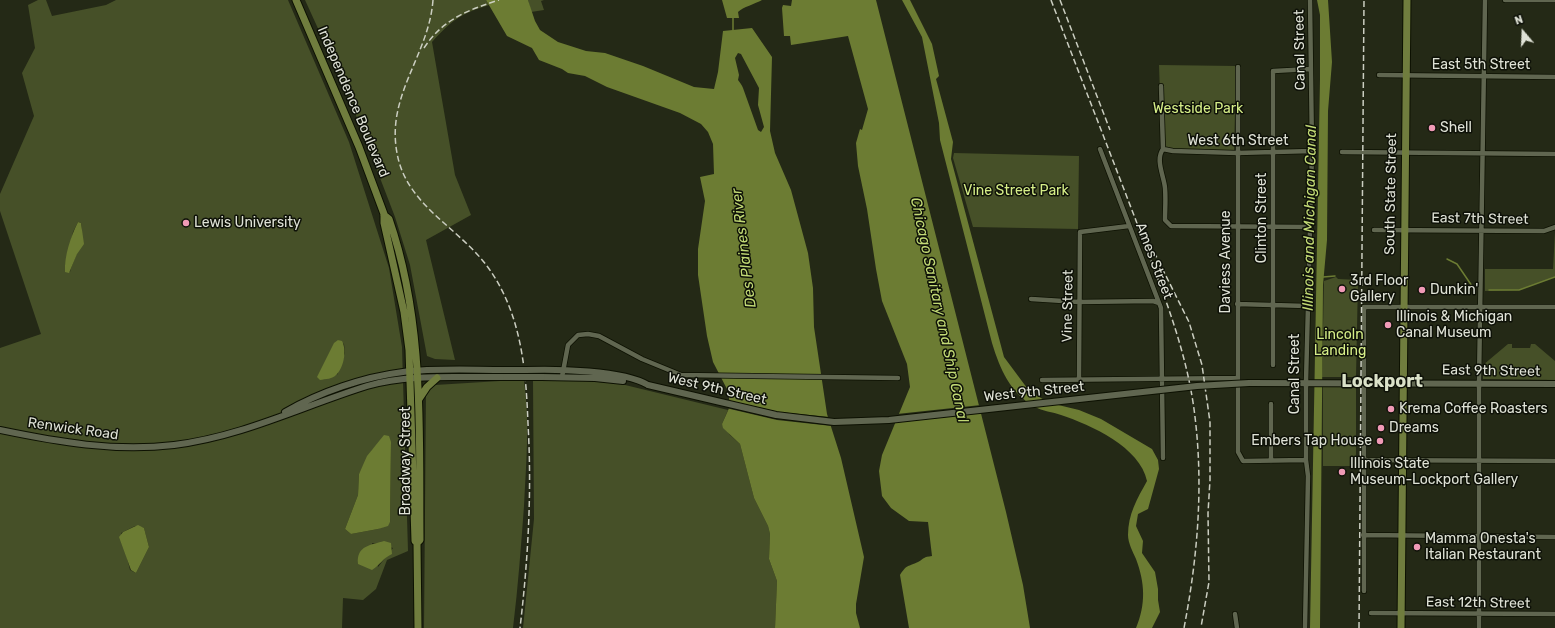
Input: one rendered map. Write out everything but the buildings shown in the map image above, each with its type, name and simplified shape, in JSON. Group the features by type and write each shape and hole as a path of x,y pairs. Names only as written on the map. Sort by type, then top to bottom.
{"main road":[{"name":"Independence Boulevard","path":"296,0 356,141 384,214 389,219 406,285 415,338 415,375"},
{"name":"South State Street","path":"1401,628 1407,0"},
{"name":"West 9th Street","path":"415,375 540,369 609,374 643,382 648,385"},
{"name":"West 9th Street","path":"415,375 437,378 562,377 610,379 648,385 776,415 840,422 888,420 1189,387 1249,383 1403,382"},
{"name":"Broadway Street","path":"415,375 419,399 420,540 417,543"},
{"name":"Broadway Street","path":"415,375 413,495 415,541 417,543 418,628"},
{"name":"Renwick Road","path":"0,430 69,444 98,447 145,448 175,445 218,437 282,415 285,411 349,385 380,376 415,375"},
{"path":"419,399 427,387 437,378"},
{"name":"East 9th Street","path":"1403,382 1555,384"}],"street":[{"name":"Canal Street","path":"1305,628 1308,476 1306,460 1307,306 1309,303 1312,151 1310,0"},
{"path":"1479,628 1479,382 1485,0"},
{"path":"1505,0 1555,0"},
{"name":"Daviess Avenue","path":"1238,67 1238,452 1243,461 1271,460"},
{"name":"Clinton Street","path":"1273,365 1273,71 1311,69"},
{"name":"East 5th Street","path":"1379,75 1555,77"},
{"name":"Ames Street","path":"1161,86 1163,149 1160,153 1160,163 1165,188 1165,220 1171,226 1238,226"},
{"name":"Ames Street","path":"1100,149 1159,303 1162,458"},
{"name":"West 6th Street","path":"1163,149 1172,151 1237,153 1312,151"},
{"path":"1342,152 1555,154"},
{"name":"Vine Street","path":"1079,380 1080,232 1129,226"},
{"path":"1238,226 1311,226"},
{"name":"East 7th Street","path":"1374,230 1544,231 1555,227"},
{"path":"1031,299 1079,302 1153,301 1159,303"},
{"path":"1237,304 1307,306"},
{"path":"1364,591 1364,308 1555,307"},
{"name":"West 9th Street","path":"562,377 568,345 578,335 588,334 599,336 673,373 681,375 898,378"},
{"name":"West 9th Street","path":"1042,380 1161,380 1238,378"},
{"path":"1270,404 1271,460 1306,460"},
{"path":"1353,460 1402,459 1555,461"},
{"path":"1363,535 1555,537"},
{"name":"East 12th Street","path":"1371,613 1555,614"},
{"path":"1235,614 1237,628"}],"green space":[{"name":"Lewis University","path":"38,0 46,0 52,16 106,5 116,0 288,0 349,142 389,268 402,347 408,551 387,560 376,589 363,600 343,598 342,628 0,628 0,348 41,334 0,211 0,194 34,116 22,73 35,48 28,5","holes":["78,222 81,223 81,242 70,272 65,267 73,232","338,340 344,344 345,353 337,375","391,442 390,522 378,529 351,534 345,529 358,495 359,474 372,450 377,446","135,526 144,528 149,547 136,573 130,570 121,533","372,543 378,543 393,548 378,567"]},
{"path":"305,0 486,0 489,5 463,15 445,28 432,42 455,175 471,215 426,240 455,360 435,359 427,356 410,265 395,217 347,92"},
{"path":"528,0 544,0 541,1 544,10 531,12"},
{"name":"Westside Park","path":"1159,65 1236,66 1234,155 1162,152"},
{"name":"Vine Street Park","path":"954,153 1079,156 1078,229 973,227 953,158"},
{"path":"1555,232 1555,277 1519,290 1485,291 1485,269 1553,269"},
{"name":"Lincoln Landing","path":"1336,277 1338,279 1358,280 1356,377 1322,377 1324,281"},
{"path":"1508,344 1512,344 1512,348 1530,348 1531,344 1535,344 1555,361 1555,380 1483,379 1483,365"},
{"path":"516,380 524,381 527,412 527,444 522,537 513,628 424,628 426,390 435,385"},
{"path":"533,381 587,381 621,384 728,410 722,424 730,435 740,444 754,498 768,526 770,534 769,559 777,581 775,628 523,628 534,519"},
{"path":"1323,387 1356,387 1356,466 1323,466"}],"water":[{"name":"Des Plaines River","path":"486,0 528,0 535,21 540,30 558,42 586,51 605,53 643,66 694,87 714,89 718,72 723,31 752,28 772,57 770,131 775,153 791,190 808,253 813,288 814,327 827,414 841,458 864,557 856,604 856,613 860,628 775,628 777,581 769,559 770,534 768,526 754,498 740,444 723,428 722,424 730,406 728,391 713,362 707,336 698,275 698,249 705,201 700,177 714,174 713,144 708,132 701,124 680,113 607,87 585,76 568,73 539,60 532,48 507,36","holes":["738,53 741,54 759,88 758,105 764,127 761,132 758,130 743,87 738,80 739,75 735,58"]},
{"path":"722,0 762,0 740,10 738,12 739,18 727,18"},
{"name":"Chicago Sanitary and Ship Canal","path":"792,0 876,0 1006,512 1023,585 1030,628 909,628 900,575 908,566 925,557 932,556 928,522 909,521 891,508 882,496 879,471 882,455 910,387 907,364 882,301 867,209 858,166 856,143 860,129 862,130 868,109 848,36 791,45 790,36 784,36 782,8 783,5 791,6"},
{"path":"902,0 910,0 932,44 939,76 936,79 953,142 951,159 1004,357 1030,392 1050,403 1079,410 1101,419 1152,449 1158,460 1159,469 1148,509 1138,514 1136,526 1143,541 1142,553 1155,572 1158,589 1160,612 1152,628 1136,628 1143,602 1143,585 1139,568 1128,538 1128,527 1131,513 1147,481 1143,469 1125,448 1113,439 1100,431 1073,419 1035,407 1019,395 1007,380 992,343 940,140 939,123 922,37"},
{"name":"Illinois and Michigan Canal","path":"1317,0 1328,0 1332,62 1328,111 1327,240 1323,285 1320,628 1310,628 1320,79 1320,15"},
{"path":"78,222 81,223 84,244 77,254 69,273 65,272 67,253"},
{"path":"338,340 342,341 344,345 343,364 335,376 329,379 320,380 317,377 334,343"},
{"path":"384,435 389,436 391,442 390,522 388,526 351,534 345,529 358,495 359,474 367,456"},
{"path":"138,525 144,528 149,547 136,573 131,570 119,537 123,532"},
{"path":"384,541 391,543 392,554 386,557 372,570 358,564 358,558 362,549"}],"pier":[{"path":"727,400 779,412 830,417 832,426 777,420 726,408"},
{"path":"981,405 983,413 893,423 897,414"}],"waterway":[{"path":"733,16 733,30"},
{"path":"1447,259 1457,264 1472,286"},
{"path":"1323,277 1335,276"},
{"path":"1489,290 1519,290 1555,277"}],"railway":[{"path":"433,0 430,20 424,39 409,75 397,112 395,132 397,153 402,171 411,187 422,201 462,239 487,266 507,302 520,341 526,382 530,475 525,577 520,628"},
{"path":"424,48 439,30 457,17 499,0"},
{"path":"1051,0 1170,312 1190,384 1197,437 1199,492 1196,546 1184,628"},
{"path":"1060,0 1110,130"},
{"path":"1359,628 1364,0"},
{"path":"1154,252 1189,322 1202,365 1210,422 1210,480 1208,513 1209,582 1201,627"}],"place":[{"name":"Shell","path":"1432,128"},
{"name":"Lewis University","path":"186,223"},
{"name":"3rd Floor Gallery","path":"1342,289"},
{"name":"Dunkin'","path":"1422,290"},
{"name":"Illinois & Michigan Canal Museum","path":"1388,325"},
{"name":"Krema Coffee Roasters","path":"1391,409"},
{"name":"Dreams","path":"1381,428"},
{"name":"Embers Tap House","path":"1380,441"},
{"name":"Illinois State Museum-Lockport Gallery","path":"1342,472"},
{"name":"Mamma Onesta's Italian Restaurant","path":"1417,547"}],"district":[{"name":"Lockport","path":"1382,382"}]}
